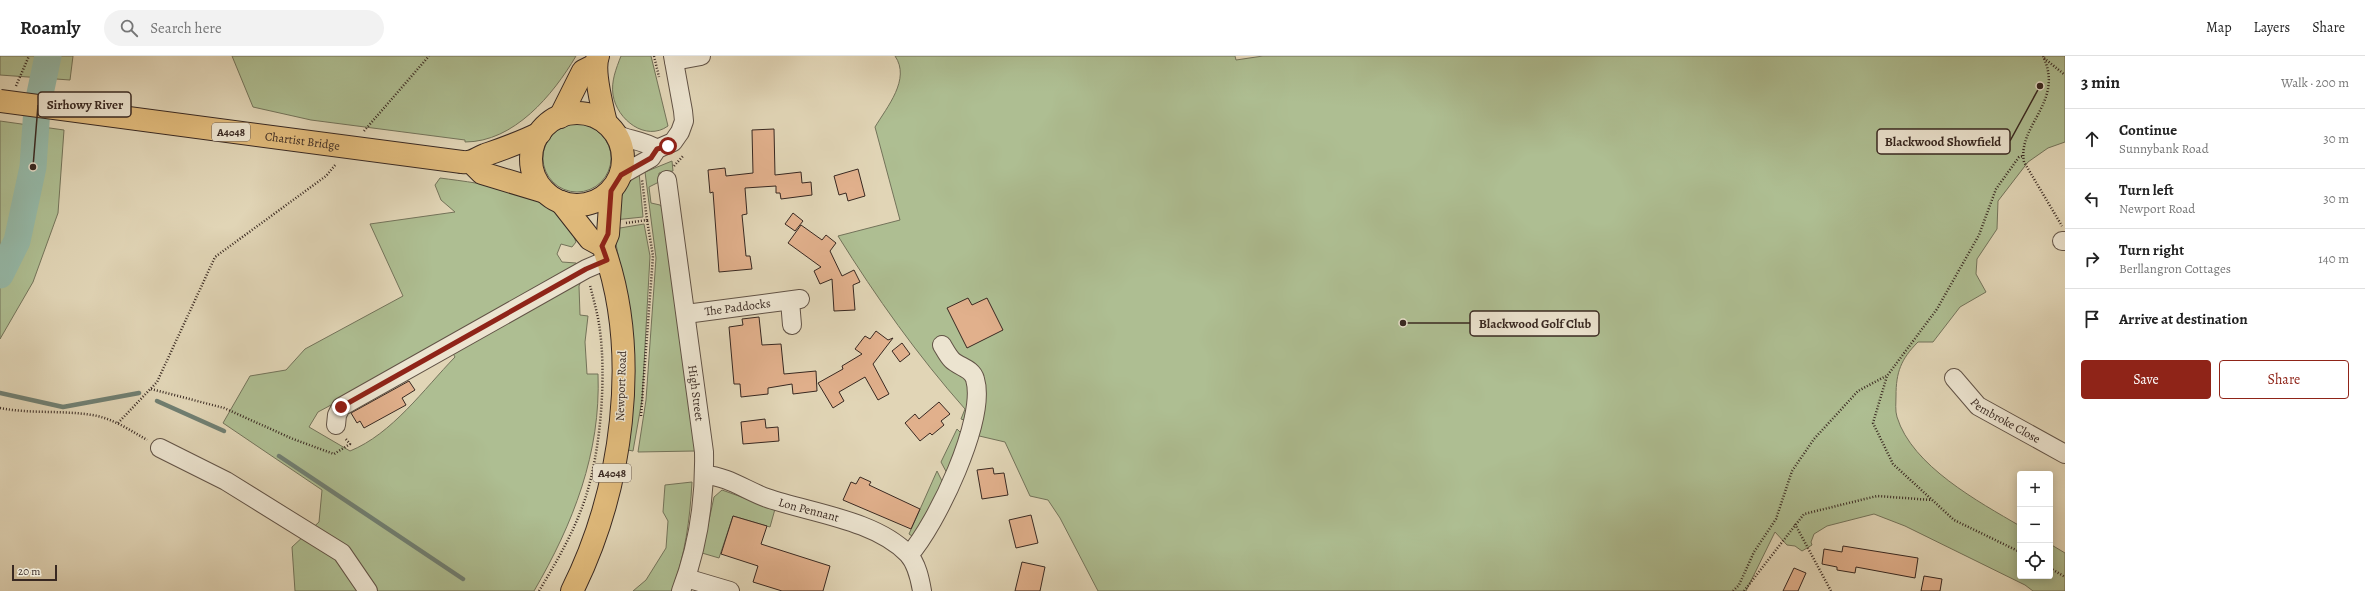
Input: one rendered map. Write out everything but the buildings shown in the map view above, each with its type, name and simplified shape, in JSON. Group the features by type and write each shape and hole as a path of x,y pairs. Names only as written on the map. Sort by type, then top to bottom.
{"main road":[{"path":"560,117 583,71 597,60"},
{"path":"553,197 574,205 590,204 625,181 622,146 611,129 598,91 599,76 597,60"},
{"name":"Chartist Bridge","path":"0,101 467,163"},
{"path":"605,253 590,239 553,197 539,187 531,163 532,147 540,133 553,119 568,113 584,113 599,118 611,129"},
{"path":"467,163 514,146 540,133"},
{"name":"A4048","path":"467,163 482,173 553,197"},
{"name":"Newport Road","path":"572,591 588,559 598,533 614,467 623,401 621,334 605,253 608,234 625,181"}],"street":[{"path":"625,181 651,158 657,149 668,146 676,138 684,120 674,58 701,56"},
{"path":"611,129 632,141 648,144 657,149"},
{"name":"High Street","path":"663,189 686,314 702,430 705,475 699,522 684,584"},
{"path":"336,425 341,407 586,269 605,253"},
{"name":"The Paddocks","path":"686,314 795,300 792,325"},
{"path":"909,555 921,542 943,500 974,418 978,392 974,377 969,370 953,361 942,345"},
{"name":"Pembroke Close","path":"1954,378 1978,406 2065,454"},
{"path":"160,448 226,481 342,553 368,591"},
{"name":"Lon Pennant","path":"705,475 715,476 759,496 854,523 892,541 909,555 916,567 922,591"},
{"path":"684,584 730,591"}],"path":[{"path":"362,133 429,56"},
{"path":"2043,57 2065,75"},
{"path":"2043,57 2048,74 2047,98 2027,136 2023,156 2024,162 2064,238"},
{"path":"118,423 157,382 215,257 326,176 341,158"},
{"path":"620,224 647,220 625,181"},
{"path":"539,591 566,546 585,498 596,450 602,388 599,324 589,279"},
{"path":"1733,591 1739,585 1754,552 1776,520 1792,471 1814,439 1858,391 1887,376"},
{"path":"151,389 224,408 293,439 334,454 350,444 336,425"},
{"path":"0,408 20,412 92,415 118,423 160,448"},
{"path":"1744,591 1804,514 1877,496 1932,500"},
{"path":"1795,524 1831,591"},
{"path":"2053,570 2065,577"}],"green space":[{"path":"0,56 73,56 70,80 0,75"},
{"path":"232,56 576,56 567,71 544,100 516,125 500,134 483,140 465,142 465,140 311,120 253,107"},
{"path":"621,56 651,56 668,126 659,130 642,130 626,120 620,113 613,95 613,85 614,75"},
{"path":"895,56 1235,56 1236,60 1263,56 2065,56 2065,142 2048,148 2028,162 1998,201 1997,229 1977,259 1976,274 1986,292 1960,307 1933,342 1918,342 1907,354 1898,373 1896,387 1896,412 1905,435 1932,467 1967,494 2017,524 2017,579 2053,579 2053,546 2065,553 2065,591 2033,591 2025,585 1905,526 1874,514 1827,526 1814,534 1811,542 1812,545 1802,551 1795,546 1787,545 1775,532 1746,591 1098,591 1060,518 1048,500 1030,496 1005,442 975,435 964,420 961,419 965,409 898,326 838,236 900,220 875,127 896,93 900,74 899,65"},
{"path":"0,121 64,130 58,213 33,282 0,339"},
{"path":"570,124 584,124 596,129 606,139 611,151 611,165 606,177 596,187 584,192 570,192 558,187 548,177 543,165 543,151 548,139 558,129"},
{"path":"672,161 673,171 659,173 659,182 649,187 651,203 660,205 664,210 695,451 638,452 646,400 656,258 645,172"},
{"path":"639,172 643,217 614,220 625,188"},
{"path":"440,178 478,183 519,193 538,201 555,211 568,225 576,242 572,247 561,244 557,254 562,262 576,263 583,276 579,286 580,315 588,316 585,342 587,374 598,374 598,403 595,432 582,487 561,540 534,591 295,591 292,547 319,522 322,490 223,423 250,376 286,370 305,349 403,296 370,224 455,212 441,200 435,185","holes":["445,339 455,357 407,410 394,422 380,434 350,451 309,427 318,412 331,405 332,408"]},
{"path":"644,224 650,256 642,400 633,451 628,450 634,385 633,335 614,229"},
{"path":"957,429 962,434 949,477 941,462"},
{"path":"937,471 944,485 915,538 909,534"},
{"path":"692,482 686,537 677,578 672,591 633,591 646,580 666,548 668,521 663,512 665,485"},
{"path":"722,490 775,509 770,527 733,516 719,558 702,553 714,497"}],"waterway":[{"path":"0,275 17,241 33,167 37,108 48,56"},
{"path":"0,393 63,407 139,393"},
{"path":"157,401 224,431"},
{"path":"279,456 463,579"}],"place":[{"name":"Blackwood Showfield","path":"2040,86"},
{"name":"Sirhowy River","path":"33,167"},
{"name":"Blackwood Golf Club","path":"1403,323"}],"route":[{"path":"341,407 595,264 607,260 602,246 608,234 611,191 621,175 632,167 651,158 657,149 668,146"}]}
